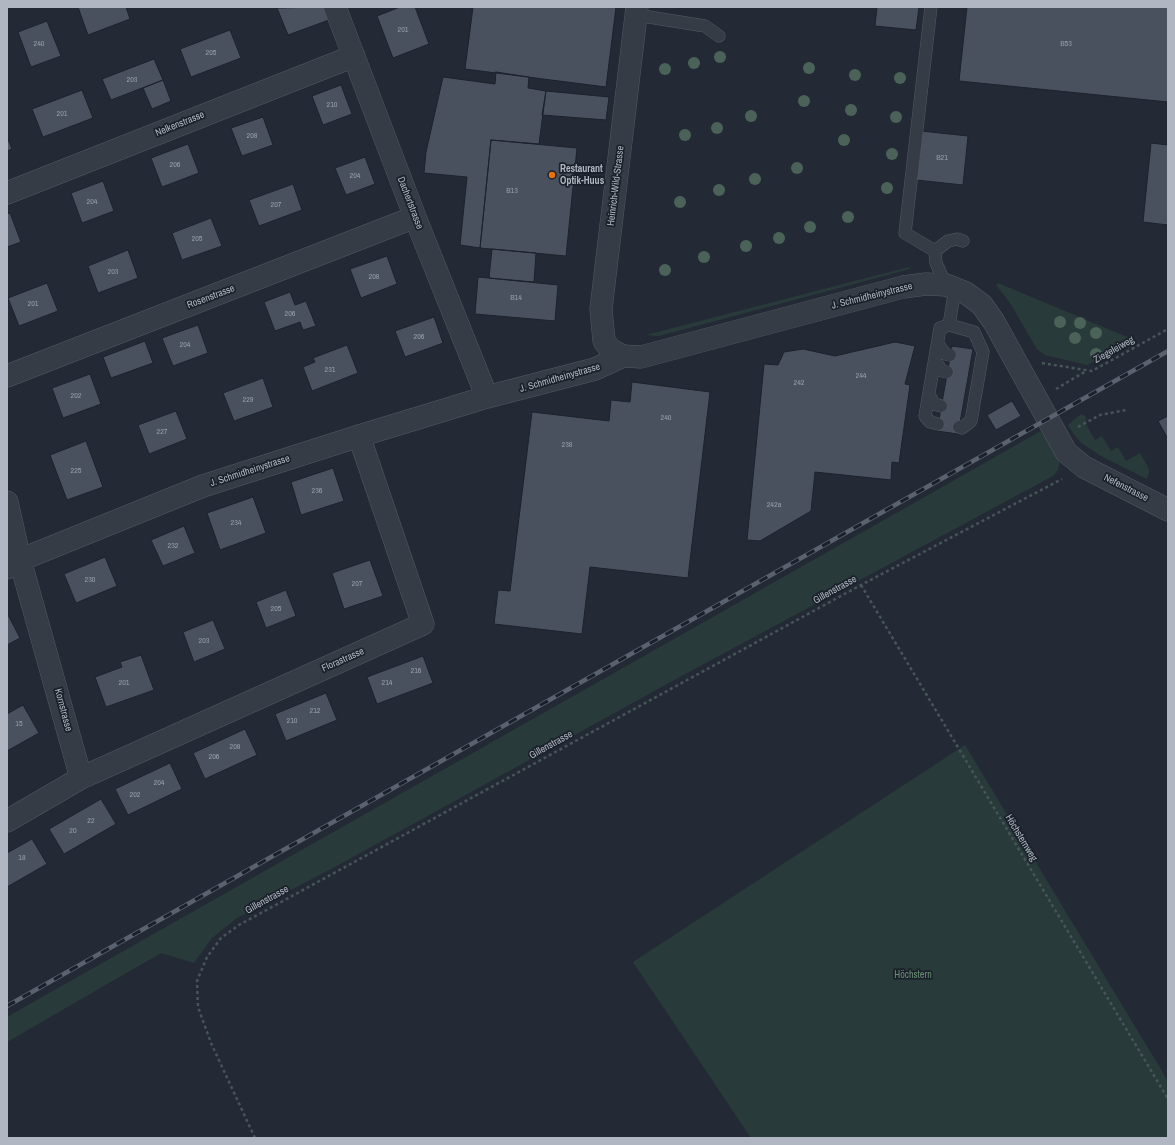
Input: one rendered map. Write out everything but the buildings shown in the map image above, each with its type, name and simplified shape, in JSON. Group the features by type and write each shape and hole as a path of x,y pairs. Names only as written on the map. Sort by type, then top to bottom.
{"street":[{"name":"Dachertstrasse","path":"335,7 415,217 487,397"},
{"name":"Heinrich-Wild-Strasse","path":"623,356 611,350 604,341 601,309 637,11"},
{"name":"Nelkenstrasse","path":"7,193 354,56"},
{"name":"Rosenstrasse","path":"7,376 415,217"},
{"name":"J. Schmidheinystrasse","path":"14,564 203,486 359,436 487,397 595,369 623,356 641,357 903,286 926,284 950,287 966,293 982,305 994,322 1066,452 1084,467"},
{"name":"Florastrasse","path":"82,778 423,624 359,436"},
{"name":"Nefenstrasse","path":"1084,467 1168,510"},
{"name":"Kornstrasse","path":"7,502 14,564 82,778"},
{"path":"7,820 82,778"}],"lane":[{"path":"931,7 905,233 935,251"},
{"path":"637,11 705,26 719,36"},
{"path":"935,251 948,241 957,239 963,241"},
{"path":"935,251 936,263 950,287 949,325"},
{"path":"938,424 930,422 925,416 940,328 949,325 974,332 983,352 977,357 980,370 971,421 962,428 959,427"},
{"path":"938,344 945,354 950,355"},
{"path":"935,361 942,371 947,372"},
{"path":"968,376 980,370"},
{"path":"929,395 934,404 941,406"},
{"path":"962,409 974,404"}],"path":[{"name":"Ziegeleiweg","path":"1041,362 1092,371 1168,329"},
{"path":"1054,390 1086,371"},
{"path":"1086,423 1100,415 1126,410"},
{"name":"Gillenstrasse","path":"254,1138 211,1043 198,1007 197,980 207,957 221,938 246,921 861,585 1084,467"},
{"name":"Höchsternweg","path":"861,585 1168,1099"}],"green space":[{"path":"909,267 910,269 659,336 646,335"},
{"path":"998,283 1127,337 1133,341 1087,365 1045,355 1037,349 1010,303 996,285"},
{"path":"1081,414 1085,416 1087,426 1095,440 1102,436 1111,451 1118,447 1126,461 1140,453 1148,467 1149,472 1147,479 1101,456 1083,444 1075,436 1068,425"},
{"path":"1041,431 1060,461 1058,470 1053,476 678,678 333,868 237,918 212,938 194,963 161,953 7,1042 7,1017"},
{"name":"Höchstern","path":"965,745 1168,1081 1168,1138 751,1138 633,962"}],"railway":[{"path":"7,1006 1168,351"}],"place":[{"name":"Restaurant Optik-Huus","path":"552,175"}]}
